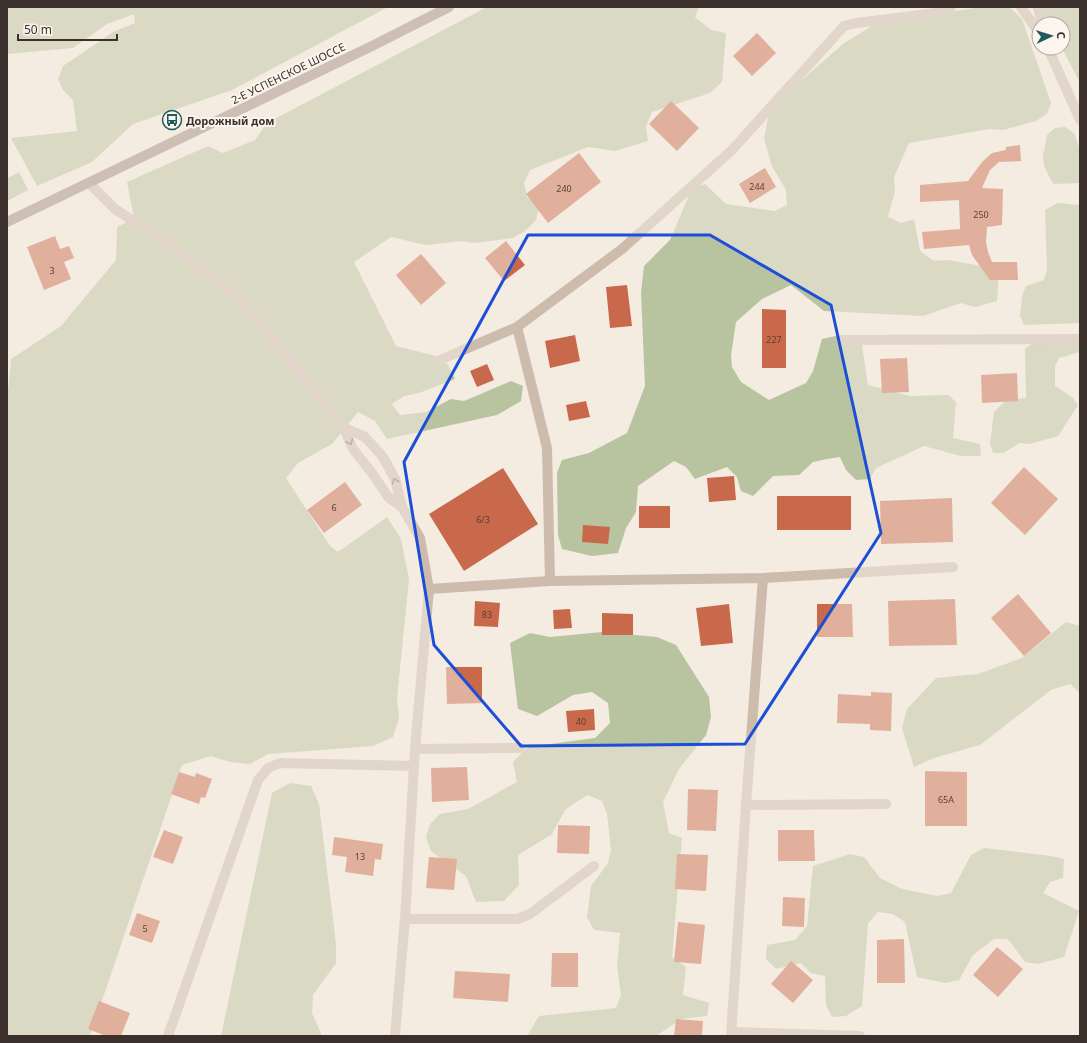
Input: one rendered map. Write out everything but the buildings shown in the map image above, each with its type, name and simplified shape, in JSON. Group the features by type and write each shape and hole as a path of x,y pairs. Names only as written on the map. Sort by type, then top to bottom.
{"main road":[{"name":"2-Е УСПЕНСКОЕ ШОССЕ","path":"7,222 449,7"}],"street":[{"path":"440,360 516,327 622,249 732,150 844,26 856,23 936,13 951,7"},
{"path":"1020,7 1031,21"},
{"path":"1052,56 1080,120"},
{"path":"89,183 115,208 173,247 240,300 343,428 353,448 389,498 402,507"},
{"path":"516,327 547,448 550,581"},
{"path":"842,340 1080,339"},
{"path":"343,428 365,436 384,457 395,478 402,507 420,538 428,589 415,749 405,919 395,1036"},
{"path":"428,589 550,581 763,578 953,566"},
{"path":"763,578 746,805 732,1034 860,1036"},
{"path":"415,749 520,748"},
{"path":"168,1036 258,780 268,768 280,763 414,766"},
{"path":"746,805 886,804"},
{"path":"405,919 517,919 530,914 594,866"}],"highlighted area":[{"path":"528,235 710,235 831,305 881,533 745,744 521,746 434,645 404,462"}],"green space":[{"path":"7,7 388,7 232,90 133,124 92,162 37,186 11,138 77,131 73,100 63,90 58,79 63,66 113,32 135,23 134,14 107,24 73,48 7,54"},
{"path":"487,7 699,7 695,17 711,30 726,33 722,82 710,93 652,112 646,126 648,141 615,151 588,147 530,170 524,183 527,197 539,206 536,220 525,231 513,238 474,243 461,241 426,245 391,237 354,262 396,346 436,356 448,365 455,379 419,393 404,396 392,404 400,415 426,412 451,399 464,401 511,381 523,386 521,401 497,415 387,439 375,421 358,412 332,444 298,463 286,478 330,546 338,552 387,517 401,539 409,579 397,698 399,718 393,737 373,746 268,754 250,764 230,762 211,756 182,765 90,1036 7,1036 7,404 11,359 61,326 116,260 117,227 134,218 127,182 208,146 223,153 255,140 267,123"},
{"path":"983,7 1009,7 1022,19 1031,45 1031,56 1035,56 1051,103 1047,114 1036,121 1003,130 989,129 909,143 894,177 895,191 888,217 901,223 914,219 920,251 934,261 948,260 999,269 997,301 975,307 961,303 923,316 824,311 791,285 762,299 736,322 731,355 732,367 741,382 769,400 806,383 813,371 822,339 836,336 861,339 868,385 910,396 948,395 956,402 953,438 980,444 981,456 961,456 924,446 876,468 870,479 856,480 846,470 840,457 827,459 813,462 799,475 773,476 753,496 741,491 737,477 727,467 695,479 686,467 674,461 638,486 636,512 626,528 618,553 592,556 562,549 558,535 557,473 562,460 589,453 627,433 645,386 641,292 644,266 670,240 692,188 705,184 726,204 775,211 787,205 786,190 772,166 764,139 770,108 843,44 878,22"},
{"path":"1041,7 1080,7 1080,83 1066,56 1071,56 1071,16 1046,16"},
{"path":"1065,127 1074,133 1080,150 1080,183 1053,184 1044,166 1043,156 1047,135 1055,128"},
{"path":"19,172 28,190 7,201 7,178"},
{"path":"1058,203 1080,205 1080,323 1024,325 1020,316 1022,296 1026,286 1044,280 1047,270 1045,210"},
{"path":"1040,337 1080,340 1080,352 1059,358 1055,366 1055,386 1072,397 1078,405 1058,436 1030,444 1020,443 1003,453 993,453 990,444 994,412 1006,400 1026,398 1025,349"},
{"path":"1066,622 1080,626 1080,693 1070,684 1051,690 980,745 934,758 914,767 902,728 907,709 936,678 978,674 1022,658"},
{"path":"602,632 657,637 676,645 709,697 711,717 706,735 679,769 663,802 669,833 682,838 672,957 686,967 683,995 709,1003 707,1016 681,1019 656,1036 527,1036 539,1016 616,1008 621,995 617,966 620,933 594,930 587,917 591,886 608,863 611,850 607,813 602,801 588,795 576,802 565,810 552,834 518,855 519,885 504,901 476,902 466,876 431,851 426,837 430,824 440,814 468,809 517,782 513,762 528,747 595,738 610,723 608,703 592,692 573,695 537,716 518,709 510,643 530,633 550,637"},
{"path":"290,783 311,786 319,804 336,944 336,963 313,995 312,1013 322,1036 221,1036 272,793"},
{"path":"984,848 1051,856 1064,859 1063,878 1050,882 1043,893 1079,911 1064,957 1038,964 1025,962 1008,939 994,939 973,955 959,980 945,983 917,977 905,922 893,914 878,912 868,923 862,1006 846,1016 832,1017 826,1005 825,976 811,973 801,963 776,969 766,959 767,945 795,940 807,926 813,866 850,854 864,857 880,878 902,889 937,896 951,893 971,855"}],"place":[{"name":"Дорожный дом","path":"172,120"}]}
